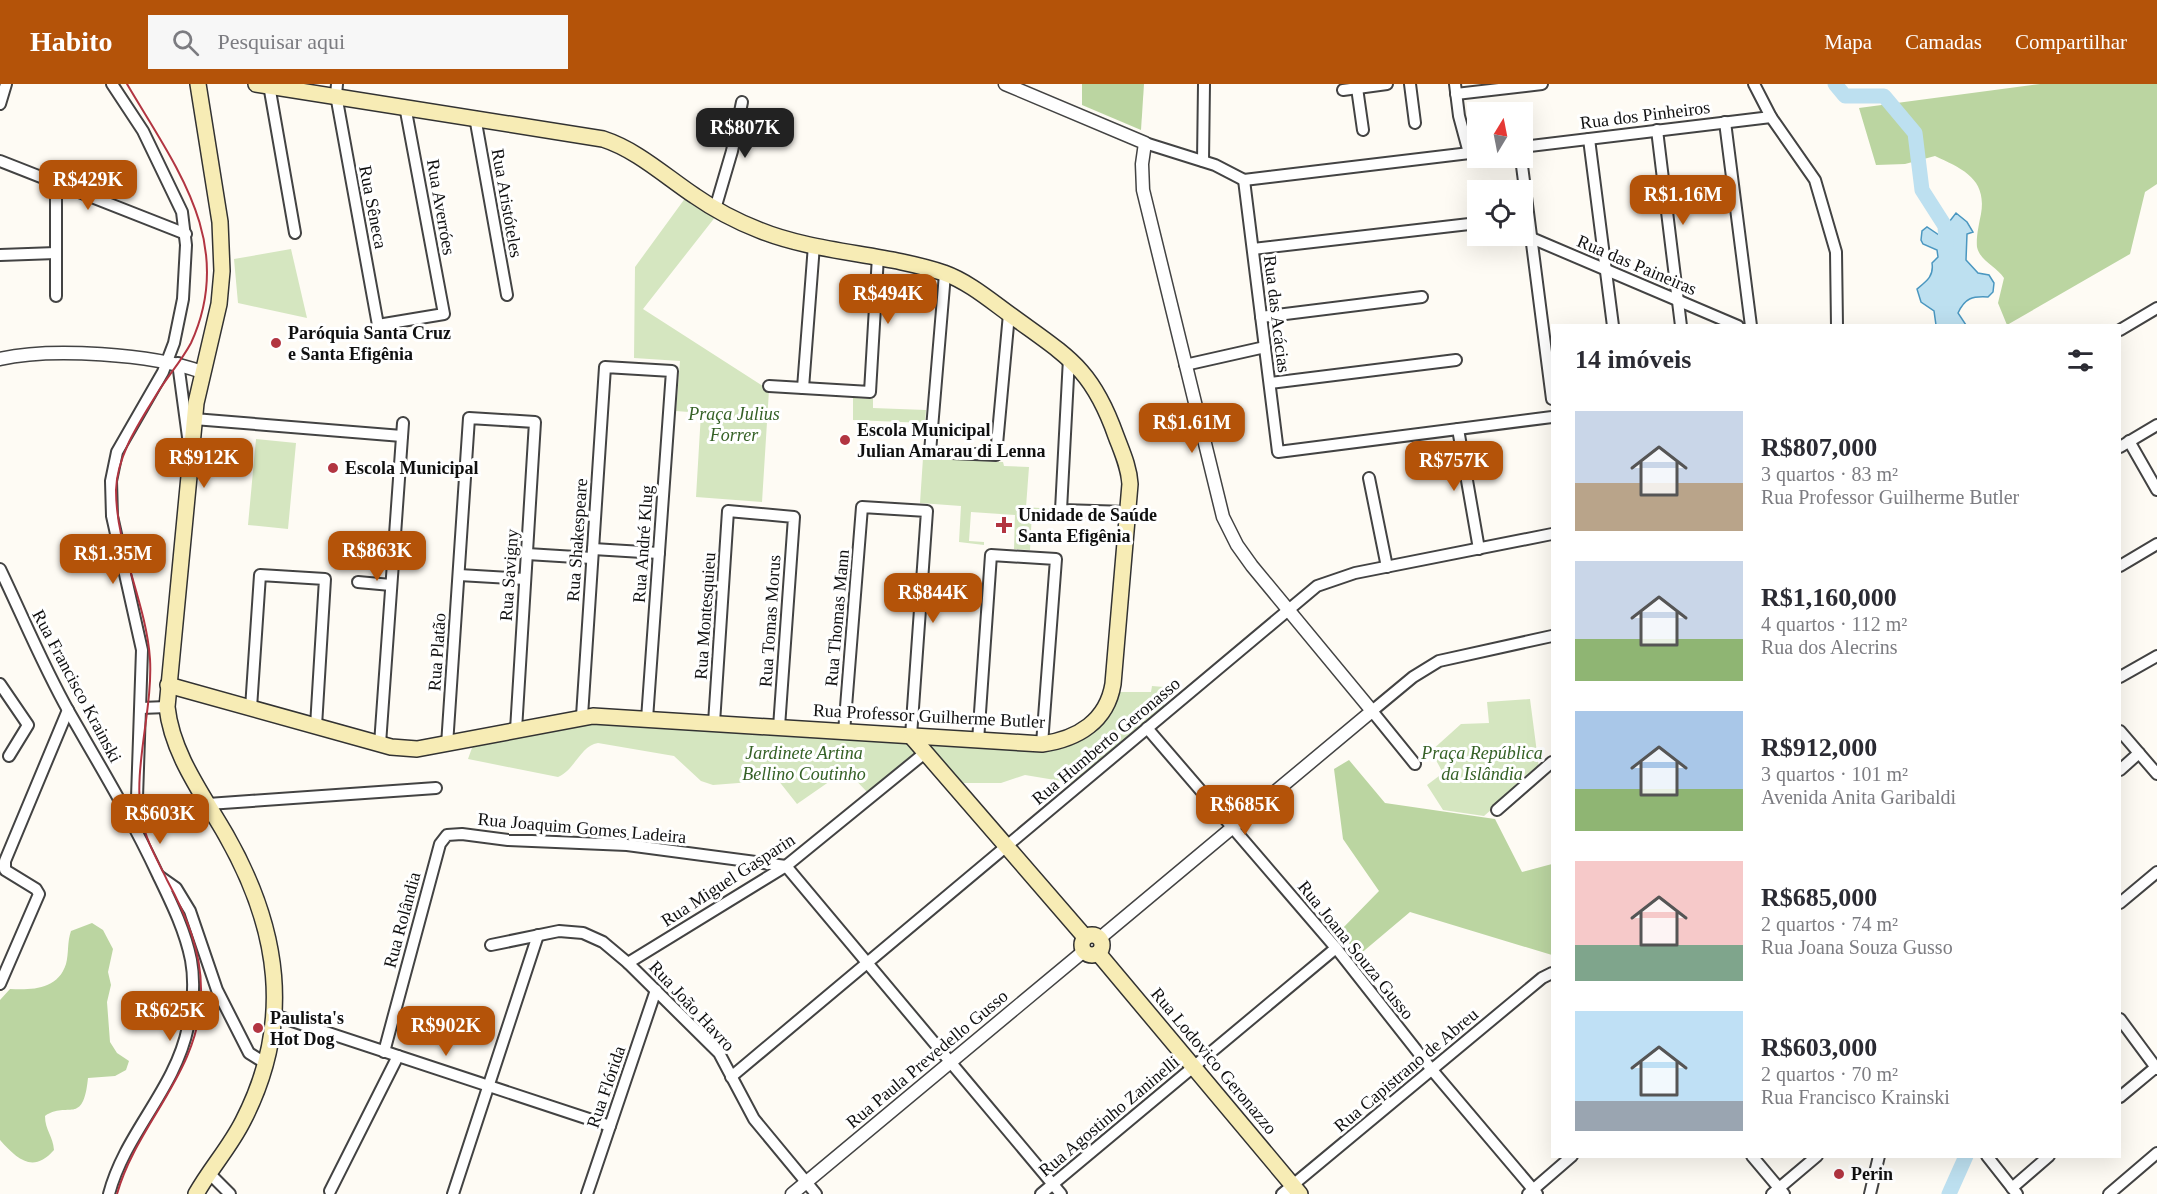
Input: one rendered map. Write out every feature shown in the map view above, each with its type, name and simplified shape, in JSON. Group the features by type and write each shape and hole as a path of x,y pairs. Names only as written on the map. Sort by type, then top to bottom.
{"main road":[{"path":"196,1194 243,1122 265,1063 274,1015 273,963 262,912 247,874 176,746 167,707 194,419 201,372 219,304 222,252 198,84"},
{"name":"Rua Professor Guilherme Butler","path":"168,685 380,744 409,749 447,745 582,716 1042,744 1077,735 1100,716 1110,701 1113,684 1128,512 1129,475 1105,405 1093,383 1069,358 964,282 945,274 878,256 814,245 759,231 715,209 632,152 613,142 405,106 336,90 264,84"},
{"name":"Rua Lodovico Geronazzo","path":"911,736 1194,1066 1292,1191"}],"street":[{"path":"0,104 6,84"},
{"path":"112,84 143,132 182,212 186,234 182,308 172,362 123,439 112,467 112,516 141,638 141,708 136,827"},
{"path":"264,84 295,233"},
{"path":"1005,84 1027,88 1145,143 1230,171 1244,180 1467,154"},
{"path":"1203,161 1204,84"},
{"path":"1343,90 1387,84"},
{"path":"1410,84 1415,123"},
{"path":"1467,138 1458,116 1455,89 1542,84"},
{"path":"1754,84 1771,117 1815,180 1836,252 1837,324"},
{"path":"1357,88 1363,130"},
{"name":"Rua Sêneca","path":"336,90 378,326 444,314"},
{"path":"715,209 732,150 742,102"},
{"name":"Rua Averróes","path":"405,106 444,314"},
{"name":"Rua Aristóteles","path":"475,117 507,296"},
{"name":"Rua dos Pinheiros","path":"1533,146 1771,117"},
{"path":"1725,122 1751,324"},
{"path":"1657,130 1681,324"},
{"path":"1589,139 1613,324"},
{"path":"1145,143 1142,164 1143,190 1228,530 1244,555 1415,764"},
{"path":"0,161 186,234"},
{"name":"Rua das Acácias","path":"1244,180 1278,452 1458,429"},
{"path":"56,183 56,296"},
{"path":"1253,249 1467,224"},
{"name":"Rua das Paineiras","path":"1533,239 1733,324"},
{"path":"803,388 814,245"},
{"path":"1529,246 1551,392"},
{"path":"0,255 56,253"},
{"path":"769,386 870,392 878,256"},
{"path":"945,274 930,452 996,456 1009,314"},
{"path":"1261,317 1422,297"},
{"path":"2121,329 2155,312"},
{"path":"1185,365 1265,347"},
{"path":"0,359 48,352 172,362 201,372"},
{"path":"1069,358 1061,510 1128,512"},
{"path":"1270,383 1456,360"},
{"path":"172,362 191,455"},
{"name":"Rua André Klug","path":"605,367 672,371 647,719"},
{"name":"Rua Shakespeare","path":"582,716 605,367"},
{"path":"1479,549 1458,429 1551,417"},
{"name":"Rua Platão","path":"447,745 469,418 535,422"},
{"path":"194,419 402,436"},
{"name":"Rua Savigny","path":"516,730 535,422"},
{"path":"380,744 403,423"},
{"path":"2157,425 2124,444 2157,490"},
{"path":"1369,478 1387,567"},
{"name":"Rua Thomas Mann","path":"844,732 862,507 927,511 911,736"},
{"name":"Rua Tomas Morus","path":"728,511 794,517 779,727"},
{"name":"Rua Montesquieu","path":"714,723 728,511"},
{"name":"Rua Humberto Geronasso","path":"731,1077 1317,586 1330,580 1387,567 1551,534"},
{"path":"2121,565 2157,544"},
{"path":"527,554 659,553"},
{"path":"978,741 991,555 1056,559 1042,744"},
{"name":"Rua Francisco Krainski","path":"0,571 68,710 136,827 159,875 176,888 190,911 217,990 249,1053 265,1063"},
{"path":"251,708 260,575 325,579 316,726"},
{"path":"459,575 525,579"},
{"path":"358,582 391,585"},
{"name":"Rua Paula Prevedello Gusso","path":"792,1194 1413,677 1439,661 1551,636"},
{"path":"2121,676 2157,656"},
{"path":"0,684 28,725 9,756"},
{"path":"141,708 167,707"},
{"path":"0,984 39,894 36,889 5,870 5,861 68,710"},
{"name":"Rua Joana Souza Gusso","path":"1147,728 1336,948 1432,1070 1533,1192"},
{"path":"2121,731 2157,774"},
{"name":"Rua Miguel Gasparin","path":"628,963 786,866 926,752"},
{"path":"2121,769 2139,753"},
{"path":"1497,810 1551,763"},
{"path":"208,804 436,788"},
{"name":"Rua Joaquim Gomes Ladeira","path":"447,835 611,844 786,866"},
{"name":"Rua Rolândia","path":"384,1052 440,844 447,835"},
{"path":"786,866 1061,1194"},
{"path":"2121,902 2157,872"},
{"path":"109,1194 122,1157 173,1074 192,1009 194,991 191,958 181,927 159,875"},
{"name":"Rua João Havro","path":"491,945 559,932 583,933 603,942 628,963 719,1053 754,1119 816,1194"},
{"path":"453,1194 538,936"},
{"name":"Rua Agostinho Zaninelli","path":"1041,1194 1336,948"},
{"name":"Rua Capistrano de Abreu","path":"1292,1191 1432,1070 1542,978 1551,974"},
{"name":"Rua Flórida","path":"587,1194 656,990"},
{"path":"274,1015 610,1126"},
{"path":"2121,1020 2156,1068 2121,1096"},
{"path":"330,1191 398,1056"},
{"path":"2109,1194 2157,1153"},
{"path":"1533,1192 1570,1158"},
{"path":"1753,1158 1778,1192 1815,1158"},
{"path":"1870,1194 1877,1177 1879,1158"},
{"path":"1989,1158 2014,1191 2047,1158"},
{"path":"209,1173 230,1194"}],"green space":[{"path":"1082,84 1144,84 1141,130 1082,105"},
{"path":"2040,84 2157,84 2157,184 2145,192 2130,254 2007,324 1998,303 2004,278 1981,256 1977,247 1982,202 1976,184 1963,171 1935,156 1905,164 1876,165 1859,108"},
{"name":"Praça Julius Forrer","path":"686,197 716,216 643,309 769,390 762,502 696,497 701,413 676,411 680,361 634,358 635,267"},
{"path":"291,249 307,318 238,303 234,259"},
{"path":"853,398 873,399 873,408 926,410 925,423 853,420"},
{"path":"256,439 296,443 288,529 248,525"},
{"path":"923,458 1003,462 1004,466 1029,467 1026,507 1053,509 1053,513 1032,512 1030,550 1014,549 1015,515 971,512 969,541 984,542 984,545 959,542 961,506 920,503"},
{"path":"1152,686 1164,687 1164,709 1073,783 1025,775 1001,783 962,783 927,742 1057,748 1118,692 1151,692"},
{"name":"Praça República da Islândia","path":"1530,699 1539,768 1484,816 1443,810 1427,785 1443,773 1431,751 1461,724 1489,723 1487,702"},
{"name":"Jardinete Artina Bellino Coutinho","path":"586,721 908,740 919,752 869,794 846,770 797,804 778,780 713,785 701,781 674,756 598,743 582,753 564,774 558,777 468,759 473,745"},
{"path":"1349,760 1385,803 1495,819 1522,872 1551,864 1551,955 1410,912 1359,955 1339,932 1379,891 1343,839 1334,769"},
{"path":"92,923 103,930 113,949 108,972 111,985 107,1002 110,1042 117,1053 129,1061 126,1070 115,1076 88,1078 86,1093 78,1107 45,1116 54,1150 39,1161 26,1161 19,1158 0,1140 0,1000 10,989 43,987 57,979 66,964 71,931"}],"water":[{"path":"1956,213 1967,222 1973,232 1967,234 1966,260 1978,273 1989,275 1994,283 1993,292 1988,297 1973,298 1963,304 1958,313 1965,324 1936,324 1934,311 1921,302 1917,289 1929,278 1932,263 1938,257 1937,250 1923,244 1922,231 1927,227 1939,235"}],"waterway":[{"path":"1835,84 1845,96 1884,96 1915,133 1922,190 1945,226 1946,245"},
{"path":"1949,1194 1965,1158"}],"railway":[{"path":"117,1194 126,1168 180,1072 191,1047 198,1021 201,993 199,963 192,934 149,843 142,820 139,781 149,699 150,659 143,617 121,533 116,490 120,464 137,427 191,343 203,307 207,272 204,239 194,207 164,145 127,84"}],"place":[{"name":"Paróquia Santa Cruz e Santa Efigênia","path":"276,343"},
{"name":"Escola Municipal Julian Amarau di Lenna","path":"845,440"},
{"name":"Escola Municipal","path":"333,468"},
{"name":"Unidade de Saúde Santa Efigênia","path":"1004,525"},
{"name":"Paulista's Hot Dog","path":"258,1028"},
{"name":"Perin","path":"1839,1174"}]}
